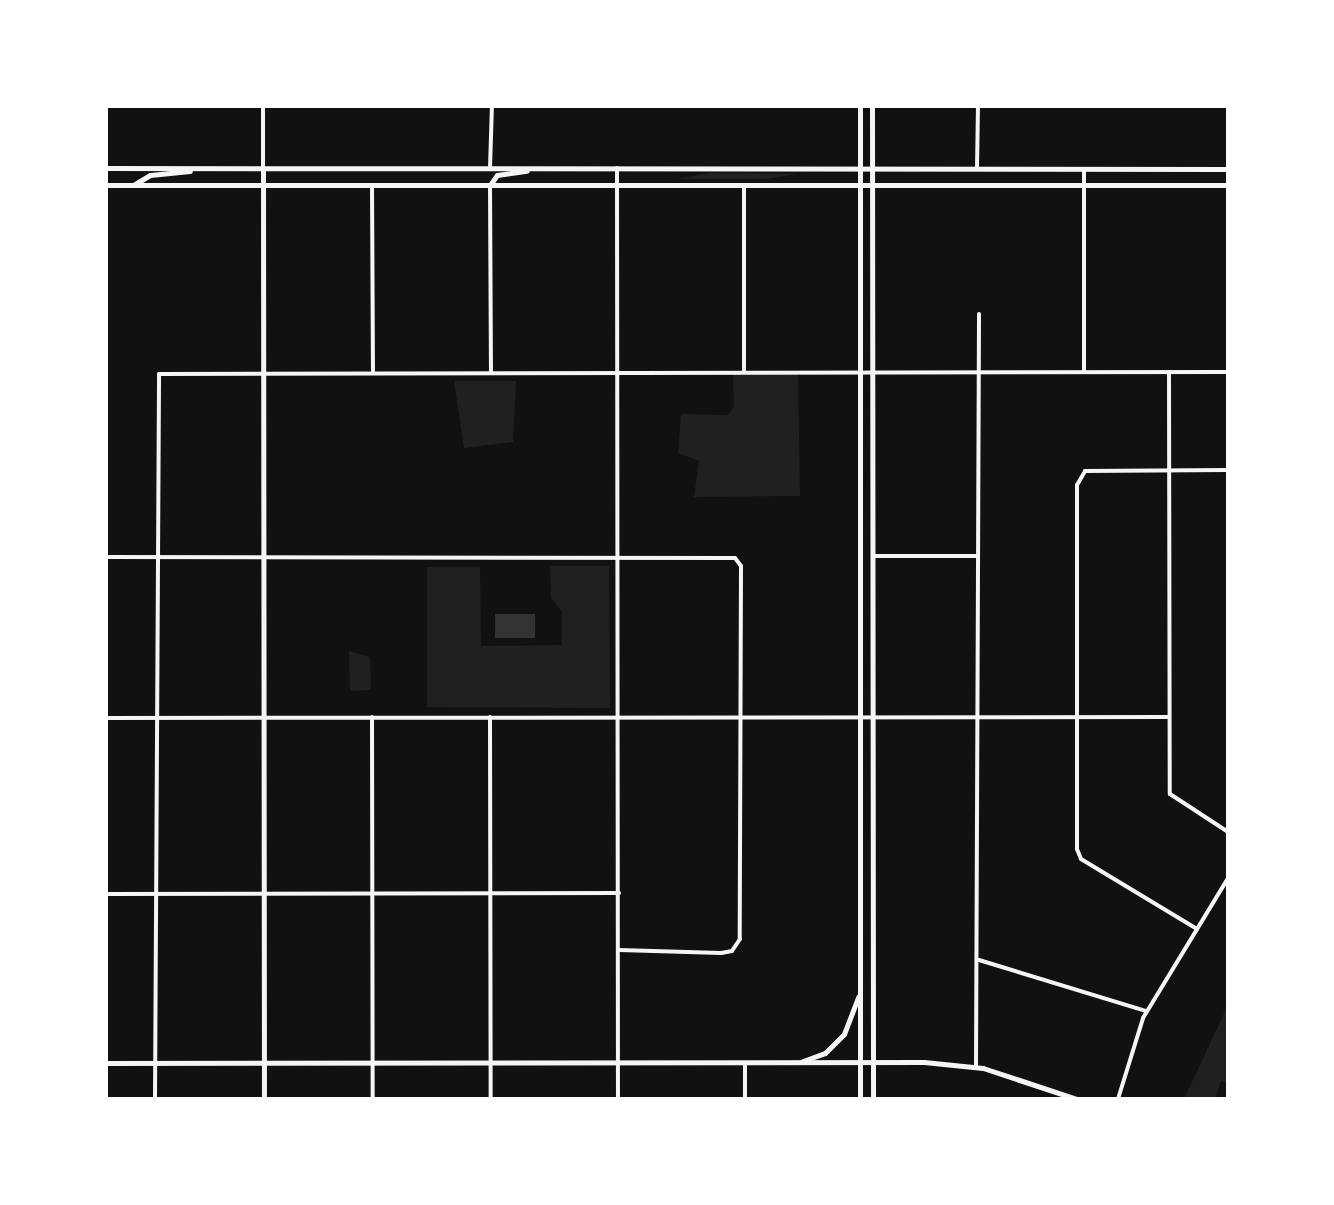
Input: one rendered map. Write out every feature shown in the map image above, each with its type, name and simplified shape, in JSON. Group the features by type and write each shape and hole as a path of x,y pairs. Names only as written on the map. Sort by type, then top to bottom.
{"main road":[{"path":"860,106 860,1099"},
{"path":"872,106 873,1099"},
{"path":"106,168 1228,169"},
{"path":"134,185 150,175 199,168"},
{"path":"263,168 264,1099"},
{"path":"490,185 497,175 544,169"},
{"path":"106,185 1228,185"},
{"path":"794,1064 825,1053 844,1034 859,984"},
{"path":"106,1063 873,1062 976,1066 1077,1099"}],"street":[{"path":"263,106 263,168"},
{"path":"490,169 492,106"},
{"path":"977,169 978,106"},
{"path":"617,168 618,1099"},
{"path":"1084,169 1084,371"},
{"path":"372,185 373,371"},
{"path":"490,185 491,372"},
{"path":"744,187 744,372"},
{"path":"976,1066 979,960 979,314"},
{"path":"155,1099 159,374 373,371 1228,372"},
{"path":"1169,372 1170,794 1228,832"},
{"path":"1197,929 1081,859 1077,849 1078,477 1085,471 1228,470"},
{"path":"106,557 618,557 723,554 741,566 740,939 732,951 721,953 619,950"},
{"path":"873,556 978,556"},
{"path":"372,717 373,1099"},
{"path":"490,717 491,1099"},
{"path":"106,718 1169,717"},
{"path":"1118,1099 1146,1011 1228,878"},
{"path":"106,894 619,893"},
{"path":"979,960 1146,1011"},
{"path":"745,1063 745,1099"}],"shaded area":[{"path":"709,173 797,174 767,179 676,179"},
{"path":"733,372 798,372 800,496 694,497 699,461 678,453 681,414 728,415 734,406"},
{"path":"454,381 516,381 513,442 464,448"},
{"path":"550,566 609,566 610,708 427,707 427,567 480,567 481,646 562,645 562,612 551,598"},
{"path":"495,614 535,614 535,638 495,638"},
{"path":"349,651 370,657 371,690 350,691"},
{"path":"1228,1005 1228,1083 1221,1081 1215,1099 1184,1099"}]}
